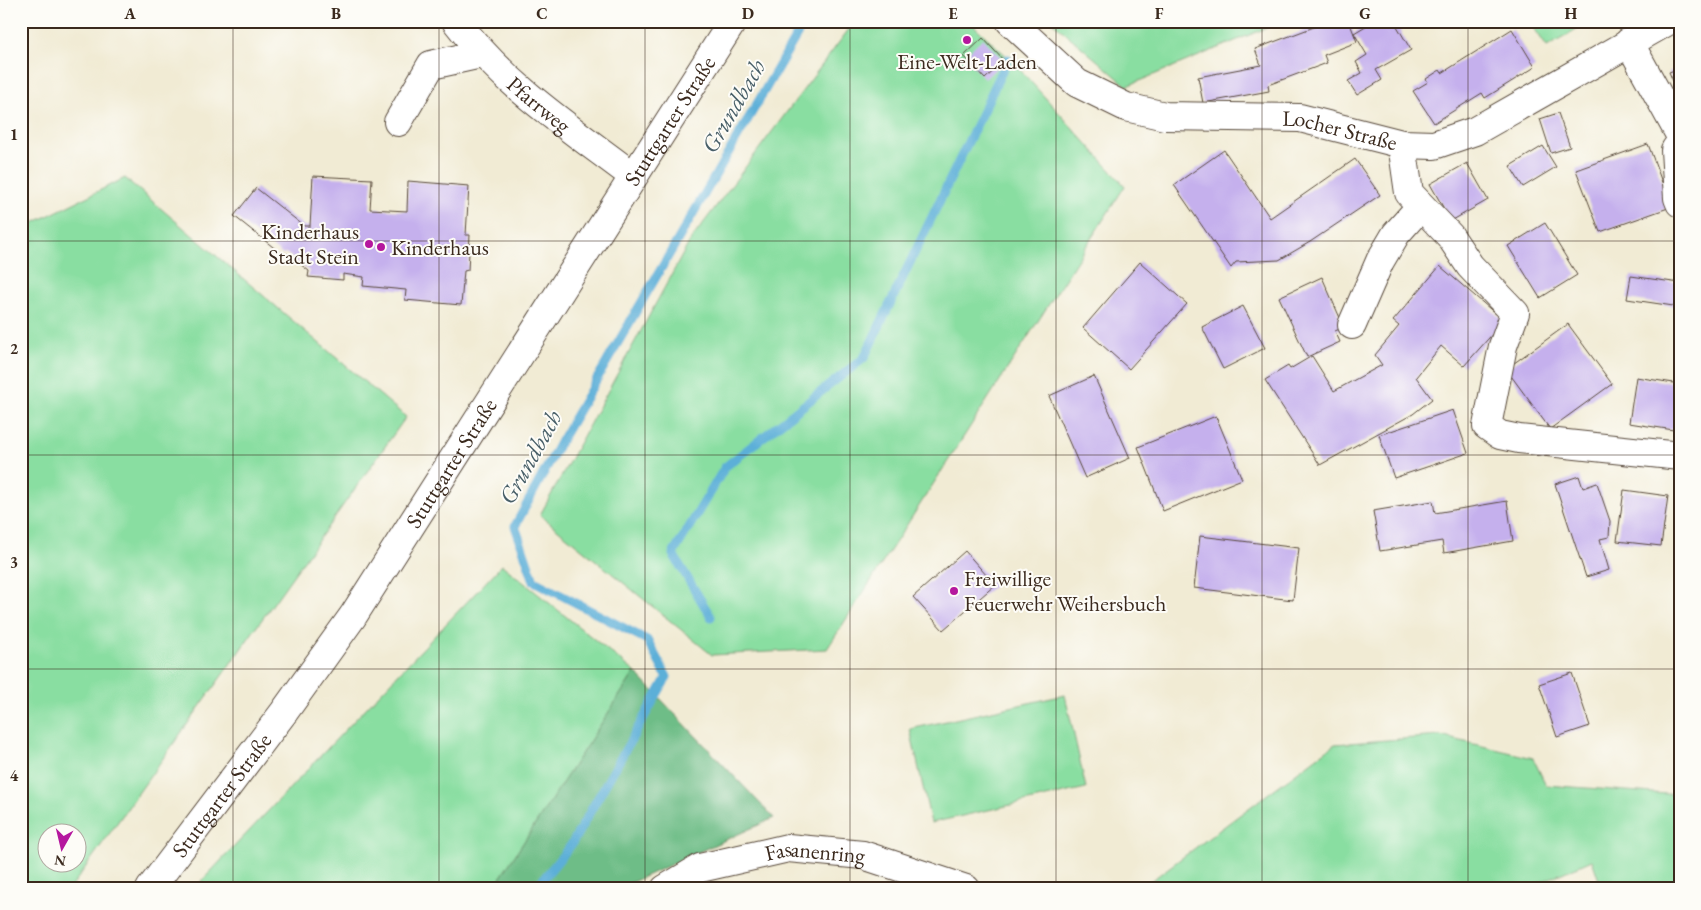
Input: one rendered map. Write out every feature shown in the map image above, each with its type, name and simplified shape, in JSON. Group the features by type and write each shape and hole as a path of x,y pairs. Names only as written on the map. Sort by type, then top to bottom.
{"street":[{"name":"Pfarrweg","path":"456,21 481,54 508,80 633,176"},
{"name":"Stuttgarter Straße","path":"150,889 284,712 353,616 733,21"},
{"name":"Locher Straße","path":"1010,21 1077,83 1126,107 1165,116 1300,118 1402,144 1434,145 1475,132 1668,21"},
{"path":"1629,42 1680,135"},
{"path":"398,122 431,65 481,54"},
{"path":"1402,144 1409,193 1420,207 1450,236 1470,266 1516,313 1503,346 1487,426 1500,435 1519,439 1680,456"},
{"path":"1680,144 1675,150 1680,203"},
{"path":"1352,325 1380,261 1396,234 1420,207"},
{"name":"Fasanenring","path":"665,889 700,868 788,848 863,855 966,889"}],"green space":[{"path":"855,21 969,21 1013,62 1125,186 827,649 712,655 540,515 690,241"},
{"path":"1051,21 1283,21 1127,86"},
{"path":"1529,21 1592,21 1547,47"},
{"path":"125,178 406,417 88,864 88,822 38,822 38,872 82,872 70,889 21,889 21,229"},
{"path":"502,565 635,672 493,889 194,889"},
{"path":"635,672 774,818 617,889 493,889"},
{"path":"1065,695 1086,788 931,823 910,729"},
{"path":"1440,736 1533,758 1546,785 1680,795 1680,889 1602,889 1592,860 1525,889 1140,889 1335,744"}],"building":[{"path":"1330,21 1349,21 1357,42 1324,55 1327,63 1268,85 1269,91 1203,103 1198,77 1261,65 1255,49"},
{"path":"1374,21 1394,21 1411,50 1376,70 1382,80 1357,95 1348,81 1362,73 1356,62 1367,55 1354,33"},
{"path":"1512,29 1535,67 1485,98 1482,93 1434,123 1413,91 1428,82 1426,79 1440,70 1442,73"},
{"path":"983,38 1004,61 985,79 964,56"},
{"path":"1680,68 1680,97 1669,72"},
{"path":"1558,113 1570,147 1551,153 1540,119"},
{"path":"1648,144 1671,207 1600,232 1576,170"},
{"path":"1543,146 1556,167 1523,187 1510,166"},
{"path":"1224,150 1270,218 1355,159 1380,195 1310,242 1279,260 1236,262 1231,268 1174,185"},
{"path":"1467,163 1488,200 1451,221 1430,184"},
{"name":"Kinderhaus Stadt Stein","path":"313,176 372,179 370,209 407,211 408,181 469,186 466,235 470,235 468,270 464,271 461,305 405,300 406,290 363,286 364,277 343,274 343,280 308,277 309,271 286,253 283,255 234,216 256,188 304,226 310,226"},
{"path":"1545,223 1577,275 1540,298 1508,246"},
{"path":"1140,262 1187,304 1129,369 1083,328"},
{"path":"1440,266 1504,321 1464,366 1441,346 1416,377 1432,399 1413,414 1320,465 1265,380 1288,366 1290,369 1312,356 1334,391 1382,365 1375,355 1399,326 1393,321"},
{"path":"1631,276 1680,283 1680,307 1627,299"},
{"path":"1322,277 1344,327 1335,331 1340,342 1307,357 1279,297"},
{"path":"1243,306 1265,348 1223,369 1202,327"},
{"path":"1568,324 1612,384 1550,429 1506,369"},
{"path":"1094,376 1130,458 1085,478 1049,396"},
{"path":"1636,377 1680,384 1680,431 1629,423"},
{"path":"1453,410 1468,453 1394,478 1379,435"},
{"path":"1216,416 1242,479 1163,511 1138,447"},
{"path":"1579,476 1583,488 1597,483 1610,521 1609,537 1600,539 1609,570 1586,577 1555,484"},
{"path":"1624,490 1668,496 1661,546 1617,541"},
{"path":"1433,501 1435,513 1507,501 1513,541 1444,553 1442,541 1380,551 1373,511"},
{"path":"1200,536 1299,548 1293,600 1194,588"},
{"name":"Freiwillige Feuerwehr Weihersbuch","path":"965,551 995,585 943,630 913,597"},
{"path":"1572,673 1590,726 1557,737 1539,684"}],"waterway":[{"name":"Grundbach","path":"535,889 571,845 667,677 647,640 534,581 515,526 562,439 805,21"},
{"path":"711,617 673,554 725,467 864,358 1008,59"}],"place":[{"name":"Eine-Welt-Laden","path":"967,40"},
{"name":"Kinderhaus Stadt Stein","path":"369,244"},
{"name":"Kinderhaus","path":"381,247"},
{"name":"Freiwillige Feuerwehr Weihersbuch","path":"954,591"}]}
